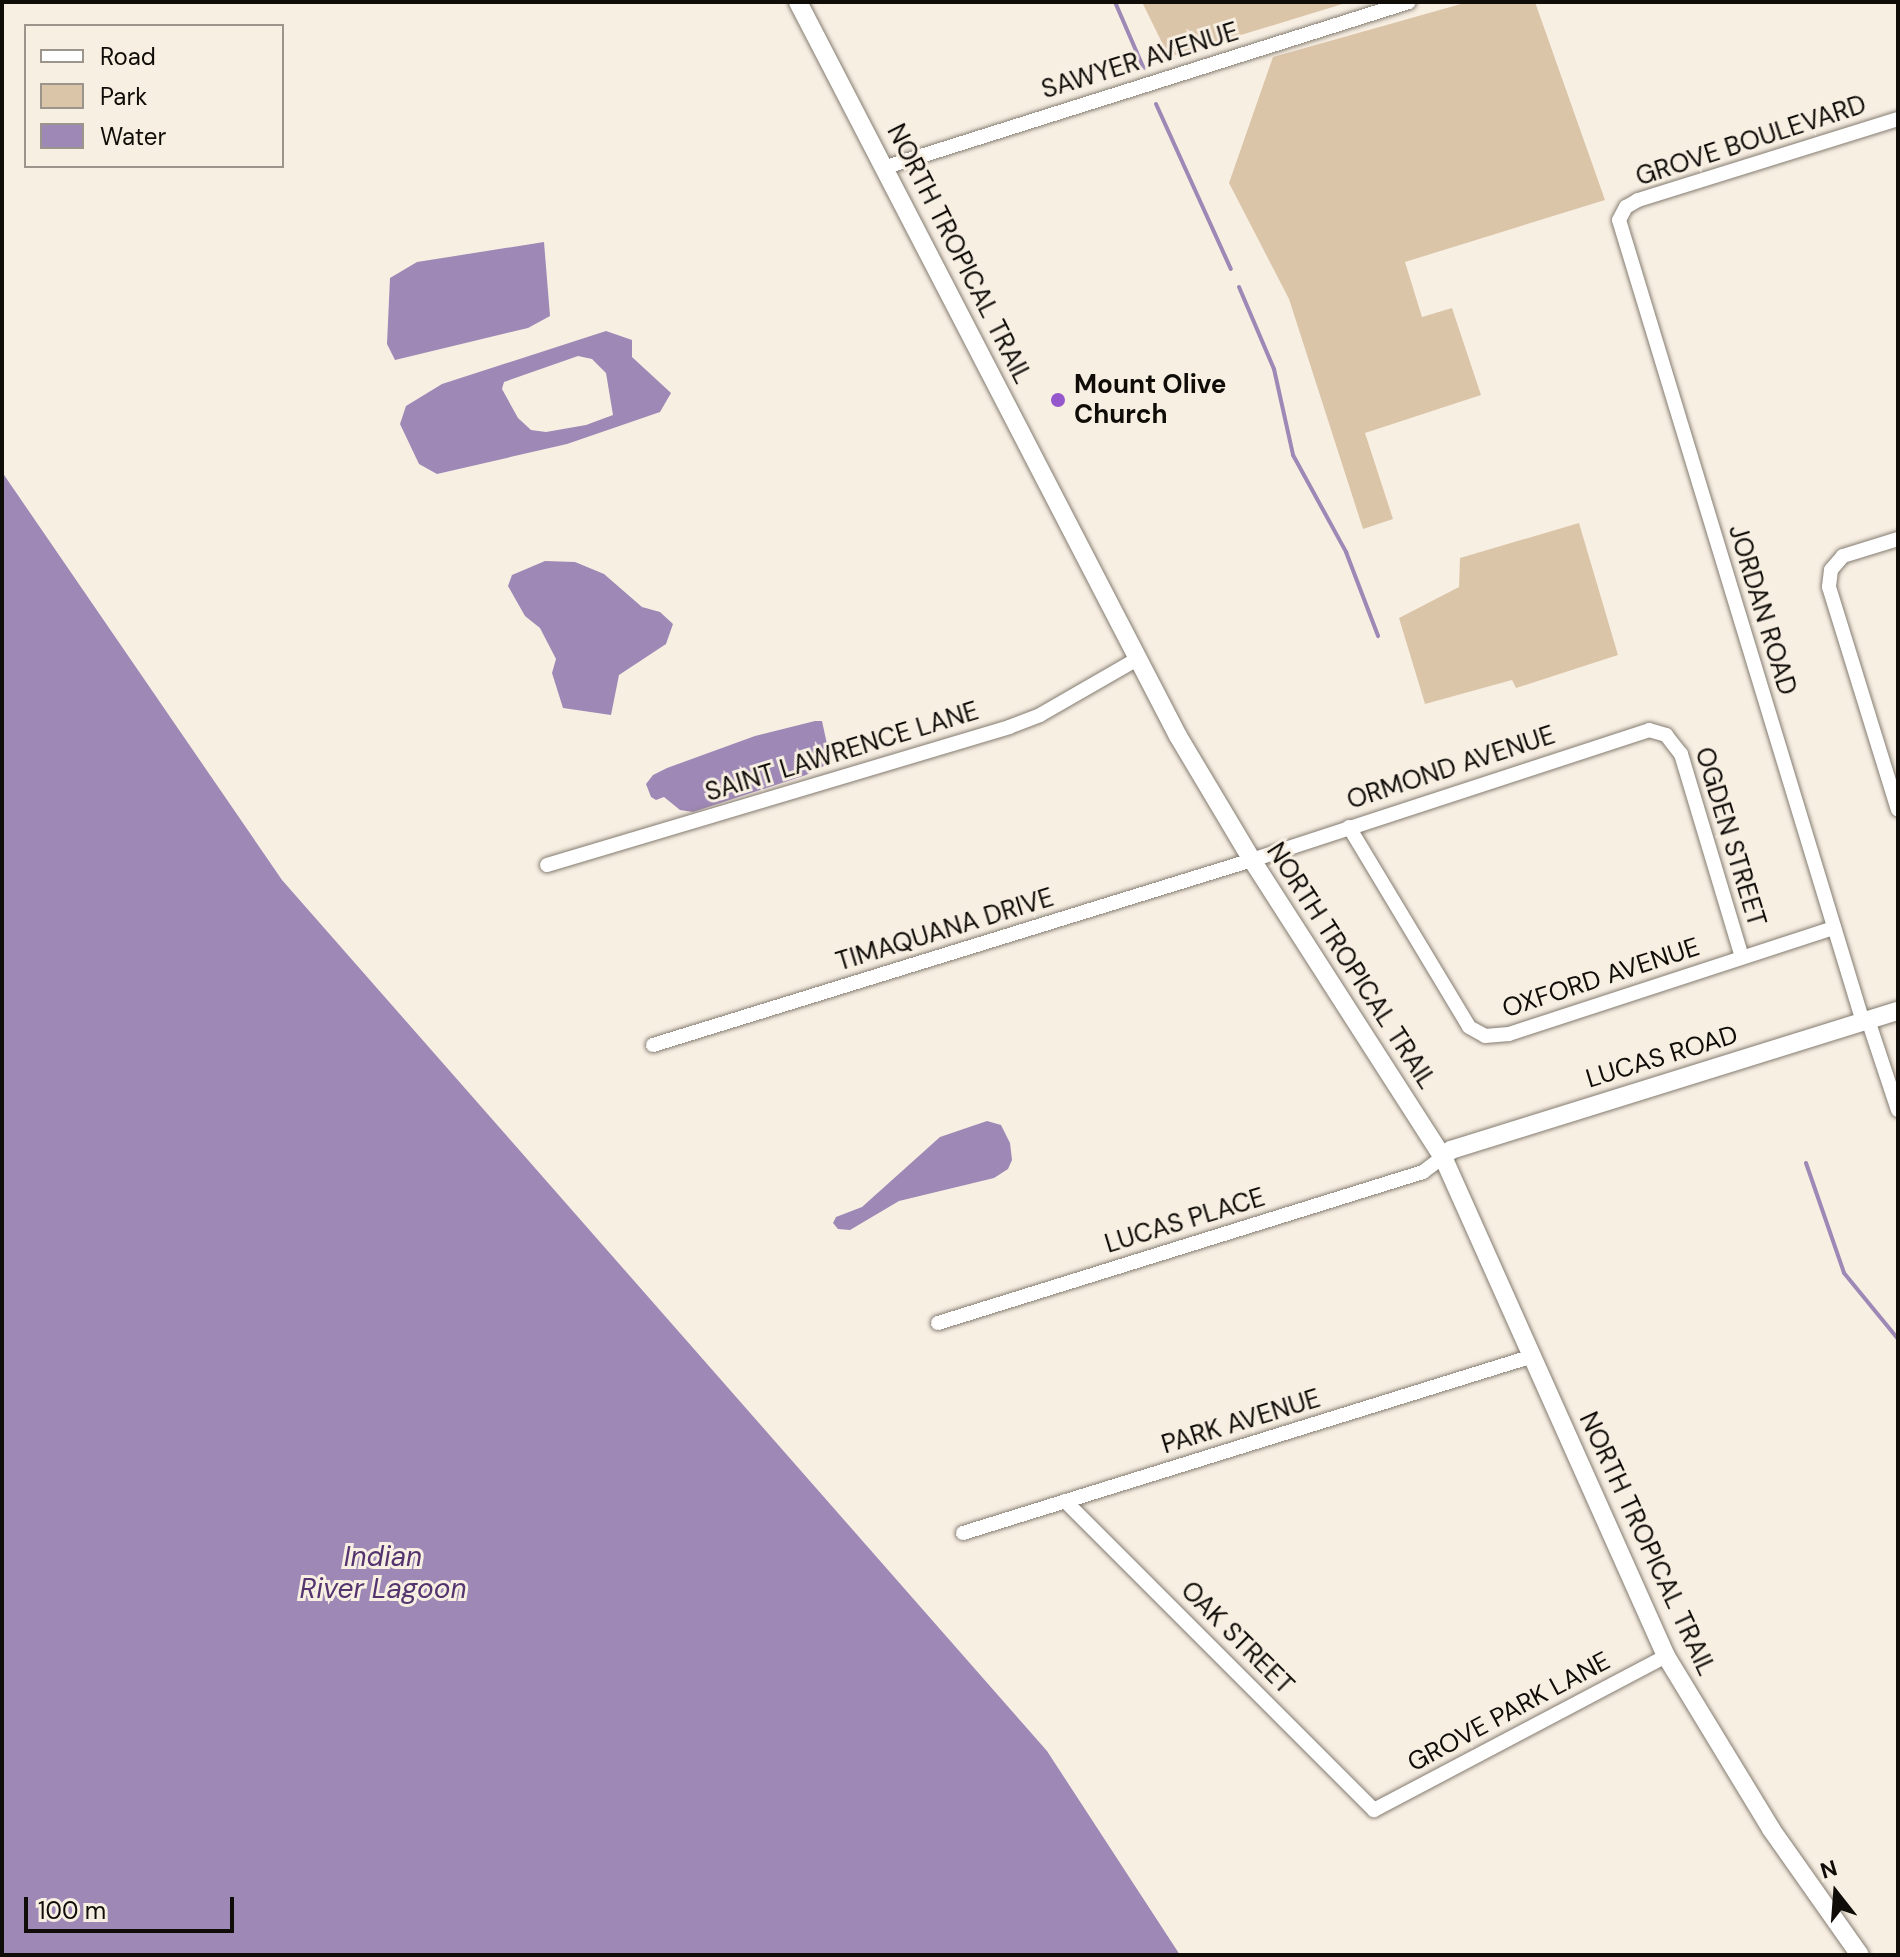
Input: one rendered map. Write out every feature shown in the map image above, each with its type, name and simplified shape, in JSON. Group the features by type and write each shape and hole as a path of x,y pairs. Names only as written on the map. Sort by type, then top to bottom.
{"street":[{"name":"NORTH TROPICAL TRAIL","path":"798,2 1178,736 1252,860 1443,1157 1533,1356 1630,1583 1666,1656 1771,1829 1860,1955"},
{"name":"SAWYER AVENUE","path":"886,167 1409,2"},
{"name":"GROVE BOULEVARD","path":"1622,212 1638,200 1898,119"},
{"name":"JORDAN ROAD","path":"1622,212 1619,220 1622,236 1834,928 1898,1110"},
{"path":"1898,539 1843,556 1831,570 1829,587 1898,810"},
{"name":"SAINT LAWRENCE LANE","path":"547,865 1009,727 1040,715 1139,658"},
{"name":"ORMOND AVENUE","path":"1252,860 1633,734 1649,730 1666,735"},
{"name":"OGDEN STREET","path":"1666,735 1681,754 1742,957"},
{"name":"OXFORD AVENUE","path":"1349,827 1469,1027 1485,1036 1509,1034 1834,928"},
{"name":"TIMAQUANA DRIVE","path":"653,1045 1252,860"},
{"name":"LUCAS ROAD","path":"1443,1157 1451,1150 1898,1011"},
{"name":"LUCAS PLACE","path":"938,1323 1423,1172 1443,1157"},
{"name":"PARK AVENUE","path":"963,1533 1533,1356"},
{"name":"OAK STREET","path":"1065,1501 1374,1810"},
{"name":"GROVE PARK LANE","path":"1374,1810 1666,1656"}],"green space":[{"path":"1142,2 1349,2 1169,57"},
{"path":"1468,2 1535,2 1605,200 1405,262 1422,317 1452,308 1481,395 1365,433 1393,519 1363,529 1289,299 1229,183 1273,57"},
{"path":"1579,523 1618,655 1516,688 1512,680 1425,704 1399,618 1459,587 1460,558"}],"water":[{"path":"544,242 550,316 528,328 395,360 387,344 390,278 417,262"},
{"path":"606,331 632,340 632,357 671,393 660,412 567,444 437,474 419,464 400,424 406,406 442,384","holes":["578,356 592,359 606,373 613,415 586,425 546,432 531,430 518,418 502,389 504,382"]},
{"name":"Indian River Lagoon","path":"2,472 282,880 1047,1751 1180,1955 2,1955"},
{"path":"545,561 575,562 604,574 642,607 660,612 673,624 666,644 619,675 611,715 563,708 552,673 556,659 540,628 525,616 508,586 512,575"},
{"path":"822,721 830,758 824,766 806,775 693,812 680,810 664,797 656,800 651,797 646,784 653,775 667,768 755,736"},
{"path":"987,1121 1001,1125 1010,1143 1012,1160 1008,1169 994,1178 899,1201 850,1230 838,1229 833,1223 836,1217 862,1207 940,1137"}],"waterway":[{"path":"1115,2 1144,69"},
{"path":"1156,104 1231,269"},
{"path":"1239,287 1274,369 1293,455 1346,552 1378,636"},
{"path":"1806,1163 1844,1273 1898,1339"}],"place":[{"name":"Mount Olive Church","path":"1058,400"}]}
